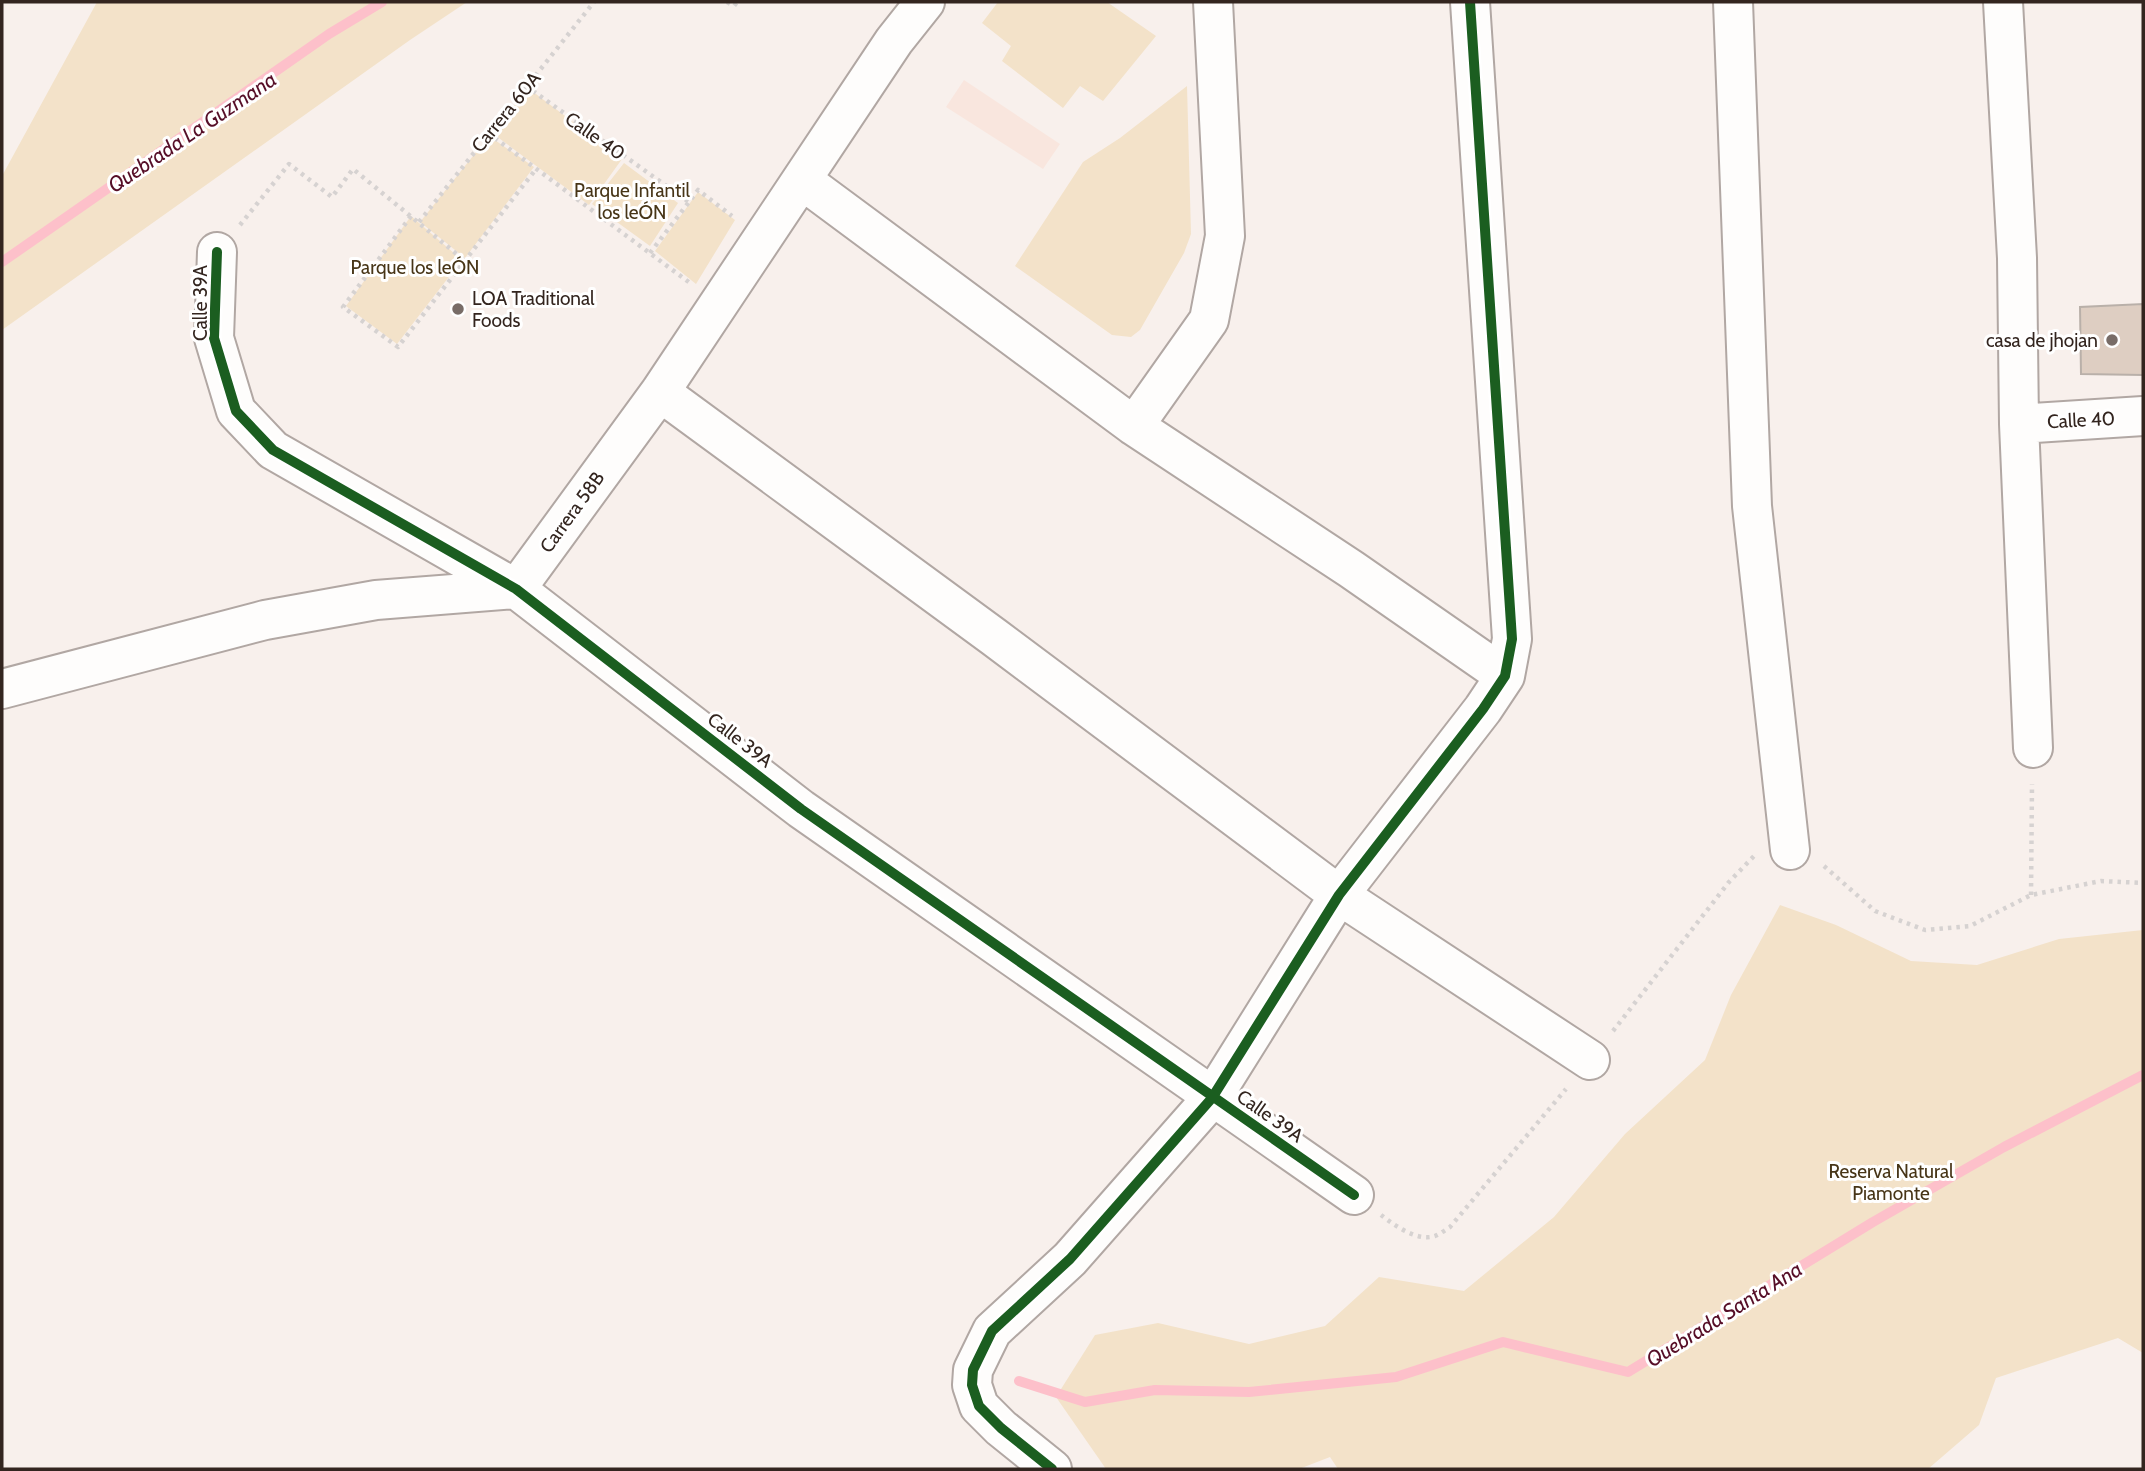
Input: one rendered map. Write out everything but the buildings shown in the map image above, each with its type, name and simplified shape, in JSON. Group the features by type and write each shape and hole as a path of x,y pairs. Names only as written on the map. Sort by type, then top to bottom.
{"street":[{"name":"Carrera 58B","path":"516,589 660,392 894,41 925,2"},
{"path":"1134,426 1209,320 1225,236 1213,2"},
{"path":"1052,1469 1002,1429 979,1406 972,1385 972,1370 992,1331 1070,1259 1212,1097 1339,895 1483,709 1505,676 1512,639 1470,2"},
{"path":"1733,2 1752,506 1790,850"},
{"path":"2003,2 2017,258 2019,424 2033,748"},
{"path":"802,180 1134,426 1351,569 1505,676"},
{"name":"Calle 39A","path":"217,252 214,338 236,411 273,450 516,589 802,809 1354,1195"},
{"path":"660,392 1339,895 1590,1060"},
{"name":"Calle 40","path":"2019,424 2143,416"},
{"path":"2,689 265,620 376,600 516,589"}],"path":[{"path":"727,2 734,6 737,2"},
{"path":"488,133 719,304"},
{"path":"464,260 411,216 343,307 398,347 536,169"},
{"path":"650,253 698,190 763,238"},
{"path":"2031,895 2033,748"},
{"path":"1790,850 1816,859 1875,911 1925,930 1970,926 2031,895 2101,881 2143,883"}],"shaded area":[{"path":"964,80 1060,144 1043,169 946,107"}],"green space":[{"path":"97,2 467,2 2,330 2,176"},
{"path":"998,2 1107,2 1156,36 1103,101 1080,86 1063,108 1002,61 1011,46 982,23"},
{"path":"1187,86 1191,234 1184,253 1140,330 1131,337 1112,335 1015,266 1083,162 1120,138"},
{"path":"528,88 622,159 589,205 492,133"},
{"path":"489,136 534,167 465,258 420,222"},
{"name":"Parque Infantil los leÓN","path":"624,163 678,203 650,246 592,204"},
{"path":"698,192 735,220 696,284 655,251"},
{"name":"Parque los leÓN","path":"411,216 462,260 397,344 346,306"},
{"name":"Reserva Natural Piamonte","path":"1780,905 1836,925 1911,961 1977,965 2059,939 2143,930 2143,1353 2118,1338 1996,1378 1979,1425 1928,1469 1338,1469 1330,1457 1299,1469 1106,1469 1056,1397 1095,1335 1158,1323 1249,1344 1325,1326 1379,1277 1464,1291 1554,1217 1625,1134 1705,1060 1731,995"}],"waterway":[{"name":"Quebrada La Guzmana","path":"2,262 329,34 382,2"},
{"name":"Quebrada Santa Ana","path":"1019,1381 1085,1402 1155,1390 1249,1392 1396,1377 1503,1342 1628,1372 1873,1222 2004,1147 2143,1075"}],"cycle path":[{"path":"1052,1469 1001,1428 979,1406 972,1385 973,1370 992,1331 1070,1259 1212,1098 1339,895 1483,709 1505,676 1512,639 1470,2"},
{"path":"217,252 214,338 236,411 273,450 516,589 801,809 1354,1195"}],"place":[{"name":"LOA Traditional Foods","path":"458,309"},
{"name":"casa de jhojan","path":"2112,340"}]}
